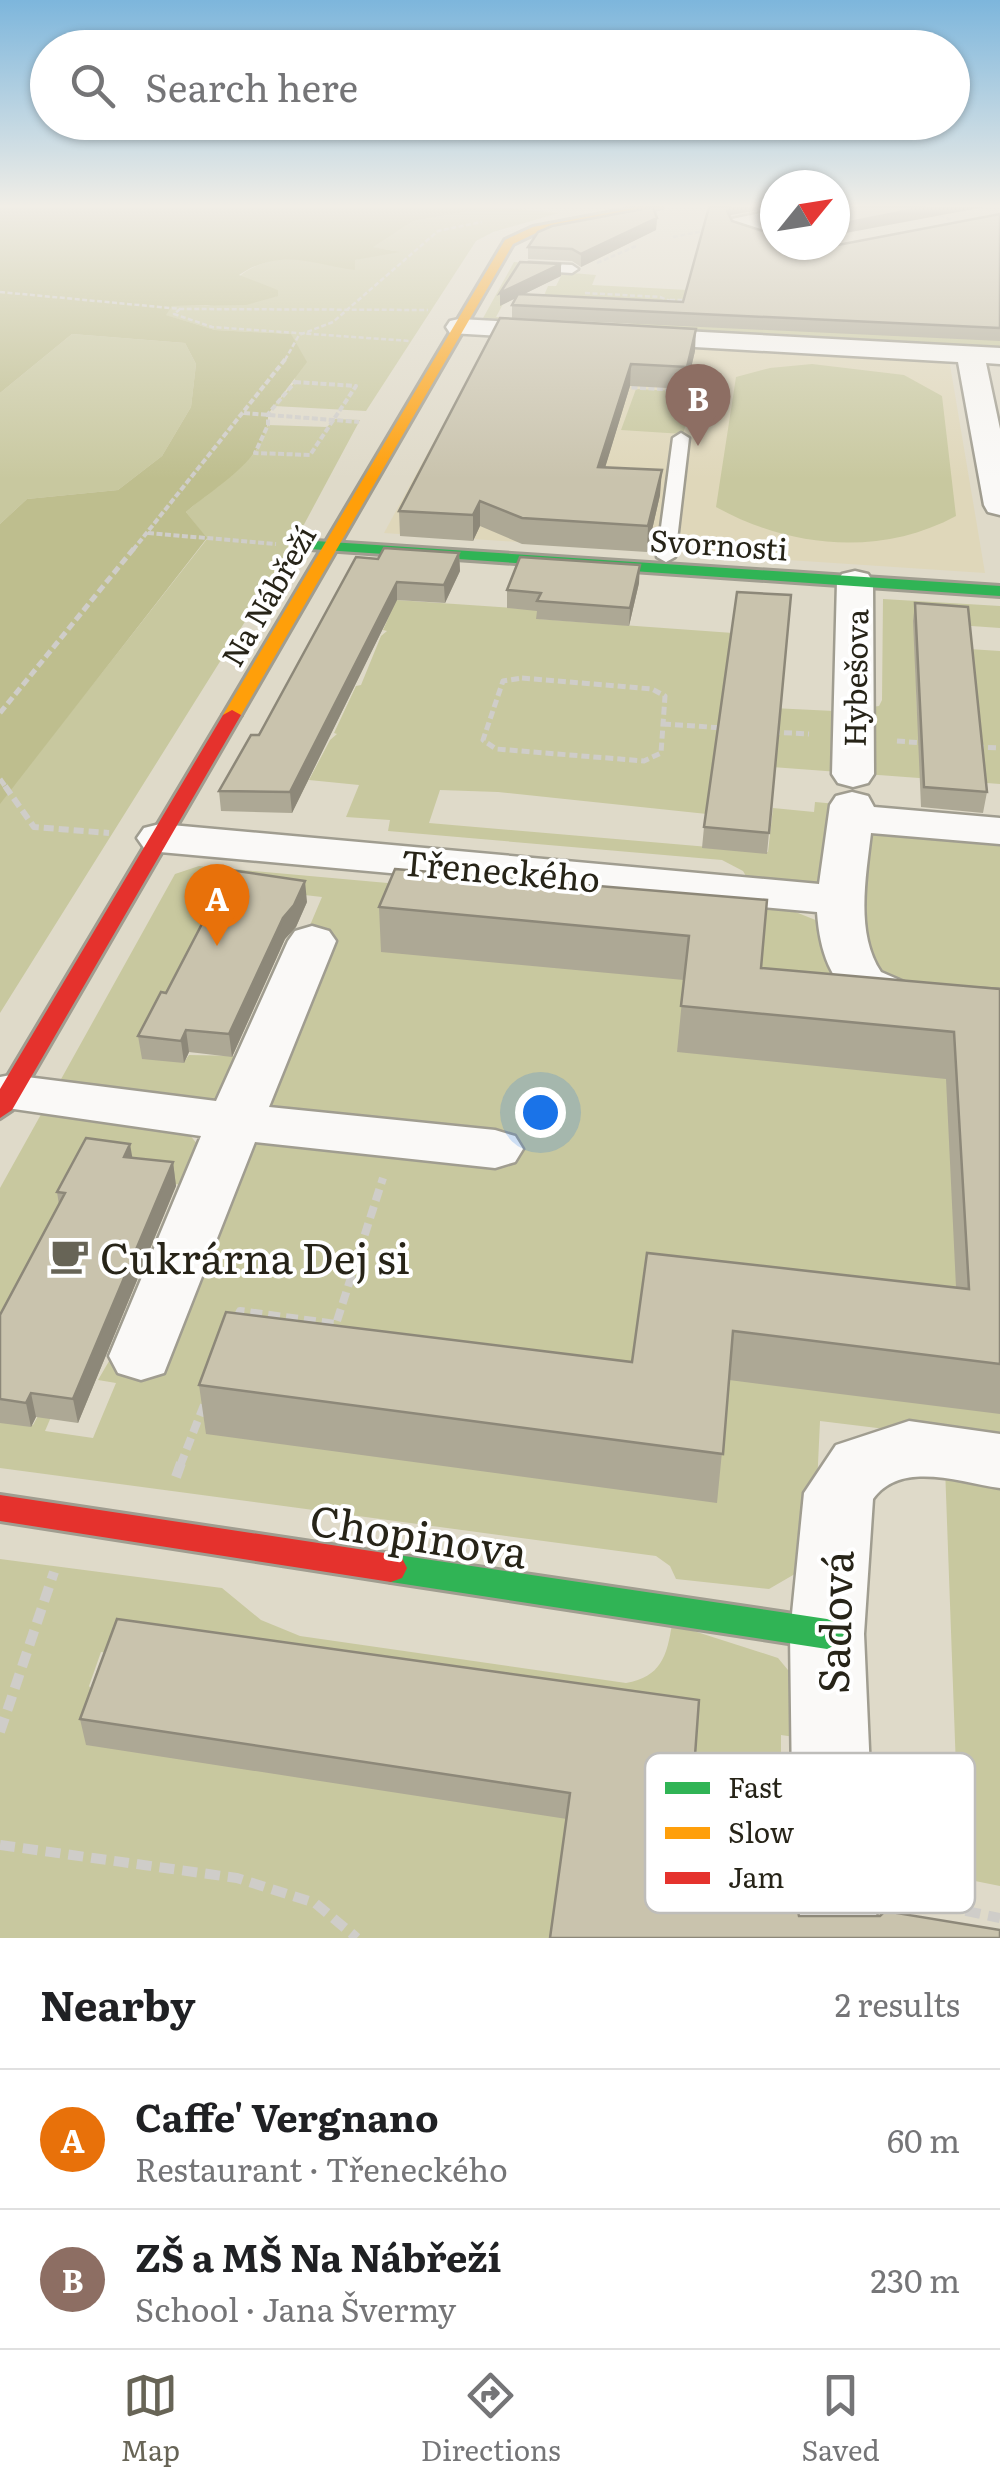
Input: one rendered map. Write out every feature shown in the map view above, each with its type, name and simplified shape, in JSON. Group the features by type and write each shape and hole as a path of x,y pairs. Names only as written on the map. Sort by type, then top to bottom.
{"street":[{"name":"Na Nábřeží","path":"5,1101 160,838 322,547 478,297"},
{"path":"459,327 985,355 1000,505"},
{"name":"Svornosti","path":"322,547 1000,591"},
{"name":"Hybešova","path":"852,799 855,582"},
{"path":"1000,832 852,799 842,900 845,955 860,983 886,995 1000,1006"},
{"name":"Třeneckého","path":"160,838 842,900"},
{"path":"140,1356 312,941"},
{"path":"5,1101 495,1149"},
{"name":"Sadová","path":"830,1753 827,1634 839,1493 860,1464 909,1448 1000,1461"},
{"name":"Chopinova","path":"0,1508 827,1634"}],"lane":[{"path":"666,557 680,438"}],"path":[{"path":"58,297 181,309 353,307 459,327"},
{"path":"0,714 244,413 299,335 334,322 364,297"},
{"path":"670,300 703,300"},
{"path":"181,309 174,314 212,327 299,335 459,327"},
{"path":"295,382 356,386 336,418 310,456 255,453 268,425 268,414 295,382"},
{"path":"622,387 700,391 692,438 680,438"},
{"path":"244,413 360,420"},
{"path":"148,532 265,543"},
{"path":"522,678 652,689 666,696 663,724 661,752 644,761 496,750 482,740 503,682 522,678"},
{"path":"0,779 34,826 160,838"},
{"path":"233,1330 240,1312 336,1324 396,1139"},
{"path":"155,1532 205,1403"},
{"path":"0,1732 72,1519"},
{"path":"0,1845 237,1878 315,1903 356,1938"},
{"path":"917,1913 1000,1918"}],"shaded area":[{"path":"492,335 949,359 985,573 384,533"}],"green space":[{"path":"0,297 273,297 246,305 172,306 166,315 215,330 291,334 307,362 268,414 266,430 251,457 186,512 207,538 0,804 0,524 27,499 118,490 162,456 191,407 196,364 185,343 72,334 0,393"},
{"path":"244,297 439,297 366,411 274,406 295,382 291,334 215,330 165,315 172,306 207,306"},
{"path":"494,297 507,297 496,317 631,324 543,298 1000,297 1000,350 482,320"},
{"path":"72,334 185,343 196,364 191,407 162,456 118,490 27,499 0,524 0,393"},
{"path":"812,364 904,375 942,396 956,516 897,538 835,542 774,531 716,507 736,377 770,368"},
{"path":"636,389 695,392 683,434 621,430"},
{"path":"335,419 360,420 293,545 0,1013 0,799 207,539 186,512 255,453 268,425 327,427"},
{"path":"883,599 1000,606 1000,628 914,622 917,713 974,717 969,649 1000,651 1000,784 865,774 864,708 879,706 882,700"},
{"path":"396,600 542,610 539,619 733,633 752,707 834,711 839,772 716,763 707,814 498,792 440,790 429,823 768,852 773,808 814,812 815,802 837,804 819,884 803,888 749,881 743,871 722,860 388,831 390,820 346,817 359,785 309,780 337,734 334,733 356,686 361,685 381,636 387,631 383,630"},
{"path":"864,806 1000,817 1000,999 887,983 864,955"},
{"path":"199,866 721,913 744,903 788,909 818,921 833,940 831,1001 1000,1018 1000,1443 820,1421 814,1550 800,1571 769,1589 676,1579 670,1566 656,1556 0,1468 0,1421 33,1425 38,1416 51,1417 45,1431 93,1438 116,1383 98,1380 112,1356 295,930 308,930 322,897 278,892 144,1058 184,1062 189,1055 240,1056 217,1100 205,1104 55,1090 175,874"},
{"path":"44,1109 189,1134 198,1145 183,1185 130,1179 0,1356 0,1188"},
{"path":"945,1467 1000,1475 1000,1886 975,1881 975,1753 955,1753"},
{"path":"0,1559 222,1588 261,1620 300,1636 626,1683 655,1670 668,1646 672,1624 778,1658 793,1676 809,1739 781,1735 781,1753 694,1753 696,1727 101,1652 89,1686 95,1695 570,1814 554,1938 0,1938"},
{"path":"773,1913 804,1913 804,1923"}],"building":[{"path":"516,297 683,302 684,297 1000,297 1000,328 512,305"},
{"path":"500,318 696,329 687,367 631,364 598,467 662,470 648,526 522,518 480,501 473,515 399,511"},
{"path":"384,548 459,553 444,585 397,582 290,792 219,791 251,735 259,735 356,557 378,559"},
{"path":"520,557 640,565 630,608 537,601 541,593 507,590"},
{"path":"737,592 791,595 769,833 704,827"},
{"path":"915,603 968,607 987,792 924,787"},
{"path":"395,869 767,900 761,968 1000,989 1000,1364 733,1331 723,1454 199,1385 226,1312 632,1362 647,1253 969,1289 954,1032 681,1006 689,936 379,907"},
{"path":"230,870 305,881 283,918 229,1034 186,1030 181,1041 138,1036 161,992 166,993"},
{"path":"86,1138 130,1144 124,1157 173,1162 73,1399 31,1393 26,1403 0,1399 0,1315 65,1193 57,1192"},
{"path":"117,1619 699,1700 695,1753 645,1753 645,1913 897,1913 1000,1930 1000,1938 550,1938 570,1793 80,1719"}],"traffic: fast":[{"path":"315,546 1000,591"},
{"path":"391,1568 827,1634"}],"traffic: slow":[{"path":"232,715 477,297"}],"traffic: jam":[{"path":"0,1110 232,715"},
{"path":"0,1508 391,1568"}],"place":[{"name":"ZŠ a MŠ Na Nábřeží","path":"698,446"},
{"name":"Caffe' Vergnano","path":"217,946"},
{"name":"Cukrárna Dej si","path":"70,1256"}]}
